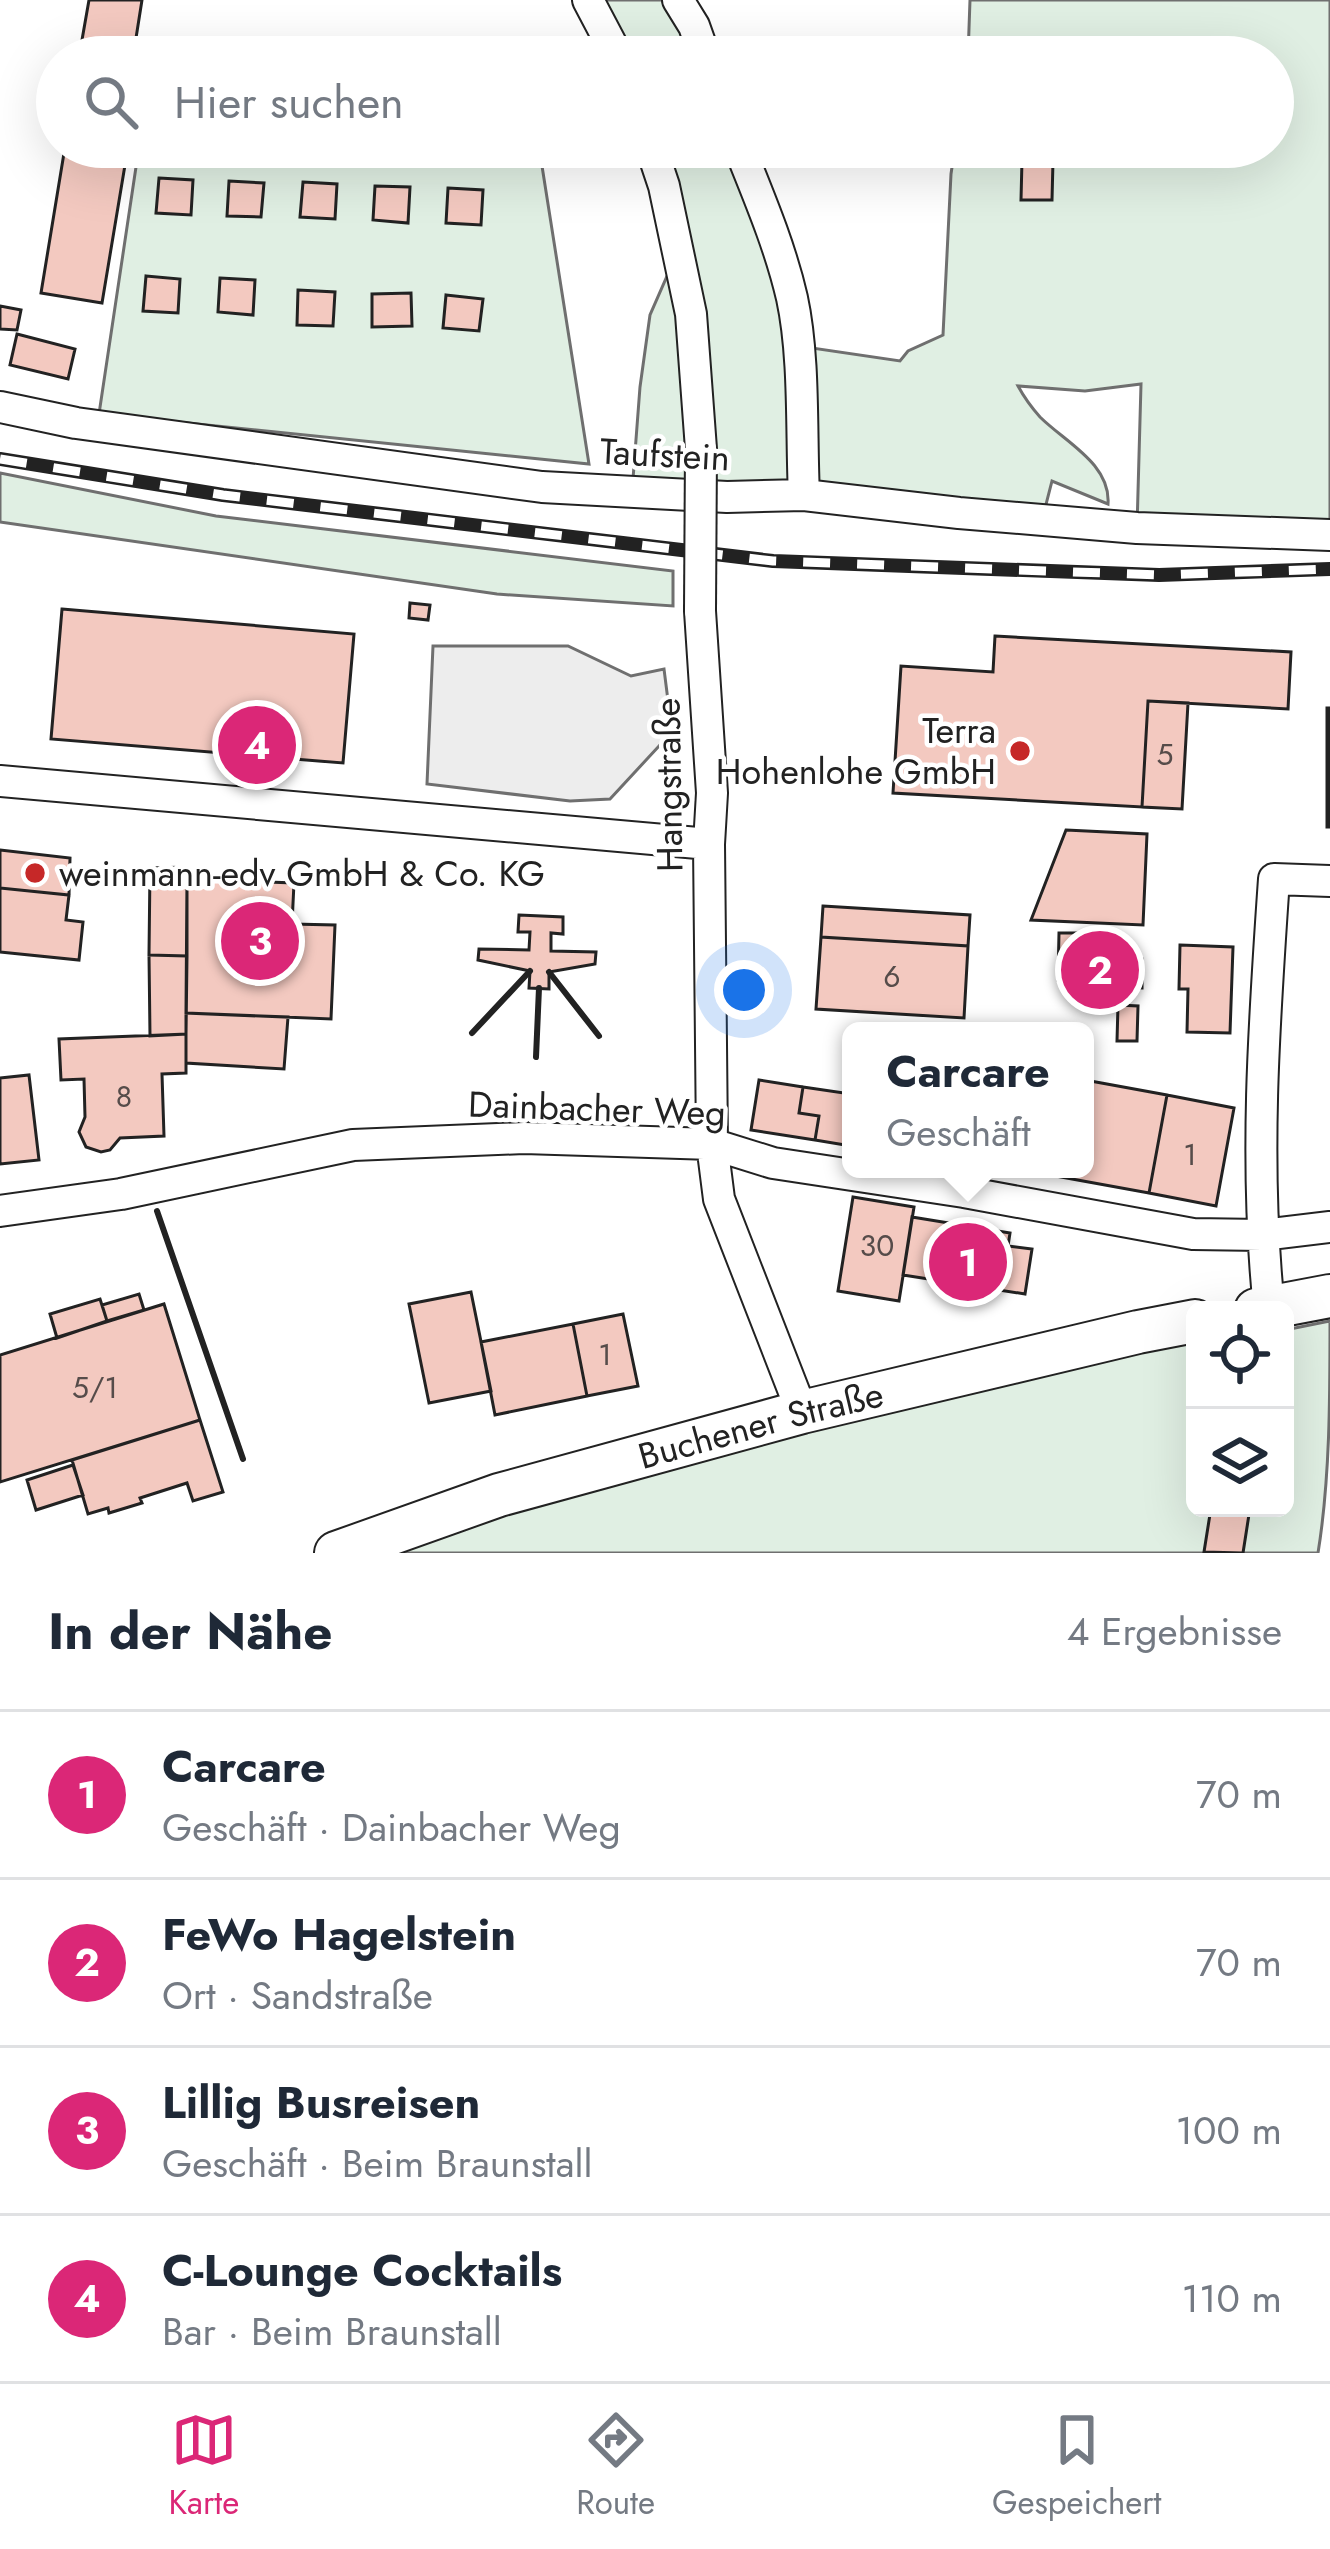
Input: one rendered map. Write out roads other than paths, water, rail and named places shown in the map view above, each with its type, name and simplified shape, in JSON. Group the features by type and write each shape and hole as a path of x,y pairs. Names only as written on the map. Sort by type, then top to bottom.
{"main road":[{"path":"1294,1303 1330,1296"},
{"name":"Buchener Straße","path":"336,1553 499,1495 802,1412 1186,1323"}],"street":[{"path":"587,0 607,36"},
{"path":"678,0 698,36"},
{"name":"Hangstraße","path":"658,168 691,314 701,448 700,611 712,793 712,1144 719,1199 802,1412"},
{"path":"747,168 775,237 793,302 804,495"},
{"name":"Taufstein","path":"0,407 76,423 542,488 727,497 804,495 1137,528 1330,535"},
{"path":"0,781 709,844"},
{"path":"1263,1301 1261,1066 1274,879 1330,881"},
{"name":"Dainbacher Weg","path":"0,1211 122,1194 353,1145 524,1138 712,1144 773,1163 842,1173"},
{"name":"Dainbacher Weg","path":"872,1178 1193,1234 1262,1235"},
{"path":"1262,1235 1330,1227"}],"railway":[{"path":"0,459 223,495 773,561 1159,575 1330,569"}],"place":[{"name":"C-Lounge Cocktails","path":"257,745"},
{"name":"Terra Hohenlohe GmbH","path":"1020,751"},
{"name":"weinmann-edv GmbH & Co. KG","path":"35,873"},
{"name":"Lillig Busreisen","path":"260,941"},
{"name":"FeWo Hagelstein","path":"1100,970"},
{"name":"Carcare","path":"968,1262"}]}
